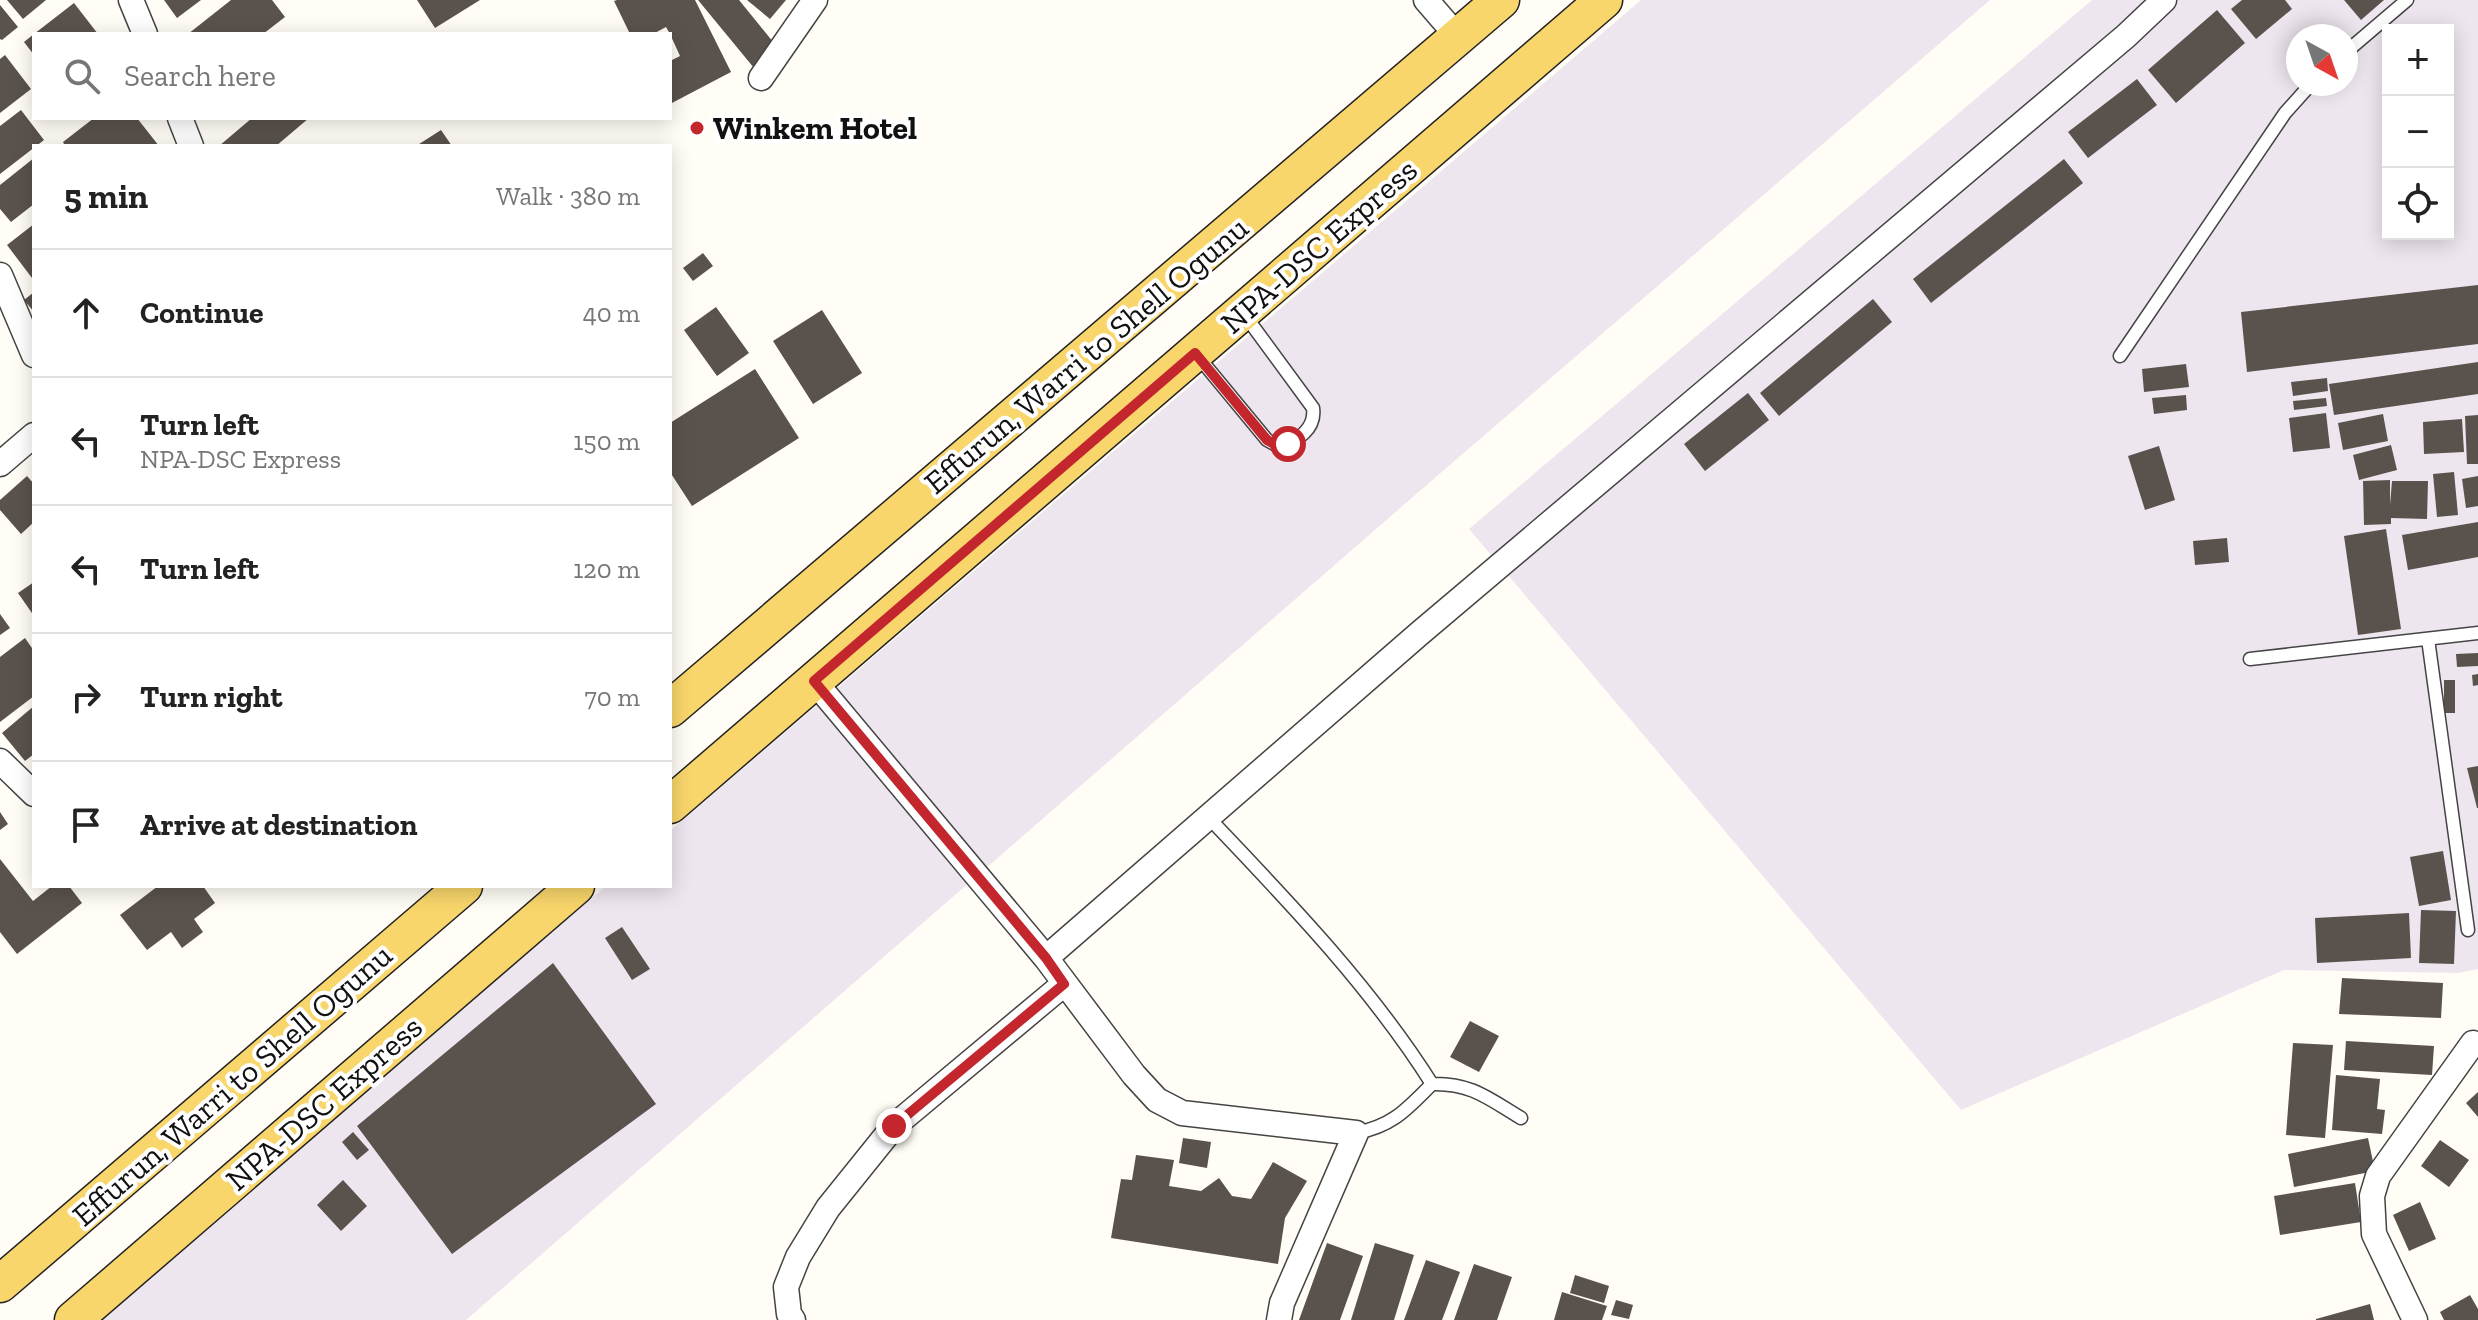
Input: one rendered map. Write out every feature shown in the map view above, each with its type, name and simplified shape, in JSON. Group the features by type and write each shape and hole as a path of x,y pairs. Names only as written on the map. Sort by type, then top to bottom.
{"main road":[{"name":"Effurun, Warri to Shell Ogunu","path":"672,706 1501,0"},
{"name":"NPA-DSC Express","path":"672,803 1604,0"},
{"name":"Effurun, Warri to Shell Ogunu","path":"0,1284 462,888"},
{"name":"NPA-DSC Express","path":"73,1320 574,888"}],"street":[{"path":"131,0 144,32"},
{"path":"761,78 815,0"},
{"path":"1426,0 1458,37"},
{"path":"1046,958 1432,623 2126,36 2164,0"},
{"path":"181,120 190,144"},
{"path":"0,275 32,350"},
{"path":"0,464 32,437"},
{"path":"814,681 1046,958 1134,1075 1157,1100 1182,1113 1356,1133 1282,1303 1279,1320"},
{"path":"0,761 32,792"},
{"path":"793,1320 789,1314 786,1287 798,1257 837,1197 894,1126 1064,984"},
{"path":"2415,1320 2374,1234 2372,1196 2378,1176 2473,1043"}],"lane":[{"path":"2358,42 2407,0"},
{"path":"2120,356 2285,113 2300,96"},
{"path":"1195,353 1267,440 1278,446 1298,438 1314,419 1313,408 1243,311"},
{"path":"2250,659 2478,633"},
{"path":"2428,639 2468,930"},
{"path":"1208,817 1313,928 1409,1047 1432,1084"},
{"path":"1356,1133 1375,1129 1398,1118 1432,1084 1455,1084 1473,1089 1521,1118"}],"shaded area":[{"path":"1641,0 1990,0 466,1320 99,1320 604,888 672,888 672,829"},
{"path":"2092,0 2478,0 2478,969 2458,973 2284,970 1961,1110 1469,529"}],"building":[{"path":"7,0 46,0 23,19"},
{"path":"164,0 201,0 177,18"},
{"path":"231,0 272,0 285,17 266,32 191,32"},
{"path":"417,0 480,0 435,28"},
{"path":"695,0 731,72 672,103 672,60 680,56 672,32 666,27 657,32 629,32 614,1"},
{"path":"698,0 739,0 778,48 754,68"},
{"path":"747,0 786,0 770,19"},
{"path":"2242,0 2285,0 2292,9 2256,39 2231,9"},
{"path":"2344,0 2384,0 2361,20"},
{"path":"74,3 96,32 37,32"},
{"path":"0,5 18,27 2,40 0,39"},
{"path":"2217,10 2245,43 2176,103 2148,70"},
{"path":"32,36 32,52 24,42"},
{"path":"5,55 31,89 0,113 0,59"},
{"path":"2137,79 2157,105 2088,158 2068,132"},
{"path":"21,110 44,140 32,144 32,149 0,174 0,126"},
{"path":"91,120 139,120 157,144 64,144"},
{"path":"250,120 307,120 278,144 221,144"},
{"path":"441,130 451,144 419,144"},
{"path":"2064,159 2083,183 1931,303 1913,279"},
{"path":"32,160 32,206 11,222 0,209 0,185"},
{"path":"32,226 32,278 7,245"},
{"path":"703,253 713,266 693,281 683,268"},
{"path":"2478,285 2478,344 2247,372 2241,312"},
{"path":"32,294 32,310 24,300"},
{"path":"1873,299 1892,322 1779,416 1760,393"},
{"path":"716,307 749,353 717,376 684,330"},
{"path":"822,310 862,373 813,404 773,341"},
{"path":"2478,362 2478,394 2334,415 2329,384"},
{"path":"2186,364 2189,387 2144,392 2142,369"},
{"path":"755,369 799,438 692,506 672,475 672,422"},
{"path":"2327,378 2328,391 2293,396 2291,382"},
{"path":"1748,393 1769,420 1705,471 1684,444"},
{"path":"2186,395 2187,410 2154,414 2152,398"},
{"path":"2326,398 2327,406 2294,410 2293,401"},
{"path":"2326,413 2330,448 2293,452 2289,418"},
{"path":"2383,414 2388,441 2343,450 2338,423"},
{"path":"2478,415 2478,464 2467,464 2465,416"},
{"path":"2462,419 2464,452 2424,454 2423,422"},
{"path":"2391,445 2397,470 2359,480 2353,455"},
{"path":"2159,446 2175,500 2145,510 2128,456"},
{"path":"2454,472 2458,515 2437,517 2433,474"},
{"path":"27,476 32,482 32,524 21,534 0,510 0,500"},
{"path":"2478,476 2478,506 2466,508 2462,479"},
{"path":"2390,480 2390,505 2392,481 2428,481 2427,519 2391,518 2391,524 2364,525 2363,481"},
{"path":"2478,522 2478,557 2408,570 2402,535"},
{"path":"2386,529 2401,629 2358,635 2344,536"},
{"path":"2227,538 2229,562 2195,565 2193,541"},
{"path":"32,583 32,613 18,593"},
{"path":"0,614 10,628 0,635"},
{"path":"25,638 32,648 32,698 0,722 0,657"},
{"path":"2478,653 2478,666 2457,667 2456,654"},
{"path":"2478,674 2478,685 2473,686 2472,675"},
{"path":"2444,680 2455,680 2455,713 2444,713"},
{"path":"32,708 32,756 25,761 2,733"},
{"path":"2478,766 2478,808 2477,808 2467,768"},
{"path":"0,812 8,824 0,830"},
{"path":"2443,851 2451,900 2419,906 2410,857"},
{"path":"0,859 33,901 49,888 71,888 82,903 17,954 0,932"},
{"path":"155,888 204,888 215,903 194,919 203,932 182,948 171,932 147,950 120,915"},
{"path":"2421,910 2456,911 2454,964 2419,963"},
{"path":"2409,913 2411,958 2317,963 2315,918"},
{"path":"622,927 650,969 632,980 605,938"},
{"path":"553,963 656,1104 452,1254 357,1126"},
{"path":"2342,978 2443,983 2441,1018 2339,1014"},
{"path":"1470,1021 1499,1036 1479,1072 1450,1057"},
{"path":"2346,1041 2434,1046 2432,1075 2344,1070"},
{"path":"2293,1043 2333,1045 2325,1138 2286,1135"},
{"path":"2336,1075 2380,1079 2377,1109 2385,1110 2382,1134 2332,1130"},
{"path":"2478,1092 2478,1117 2466,1103"},
{"path":"353,1132 369,1150 357,1160 342,1142"},
{"path":"1183,1138 1211,1142 1207,1168 1179,1163"},
{"path":"2368,1138 2375,1171 2294,1187 2288,1154"},
{"path":"2440,1140 2469,1160 2449,1187 2421,1166"},
{"path":"1136,1155 1174,1160 1169,1186 1201,1191 1219,1178 1232,1196 1251,1199 1273,1162 1307,1181 1285,1218 1278,1264 1111,1238 1121,1179 1132,1180"},
{"path":"343,1180 367,1206 341,1231 317,1205"},
{"path":"2355,1183 2361,1222 2280,1235 2274,1196"},
{"path":"2420,1202 2436,1239 2409,1251 2393,1215"},
{"path":"1327,1243 1363,1256 1340,1320 1299,1320"},
{"path":"1375,1243 1414,1255 1394,1320 1351,1320"},
{"path":"1426,1260 1460,1272 1442,1320 1404,1320"},
{"path":"1474,1264 1512,1277 1497,1320 1454,1320"},
{"path":"1575,1275 1609,1286 1604,1303 1570,1293"},
{"path":"1562,1292 1607,1306 1602,1320 1554,1320"},
{"path":"2470,1295 2478,1309 2478,1320 2444,1320 2440,1312"},
{"path":"1616,1300 1633,1305 1629,1319 1611,1315"},
{"path":"2370,1304 2374,1320 2316,1320 2316,1319"}],"place":[{"name":"Winkem Hotel","path":"697,128"}],"route":[{"path":"894,1126 1064,984 1046,958 814,681 1195,353 1267,440 1278,446 1288,444"}]}
